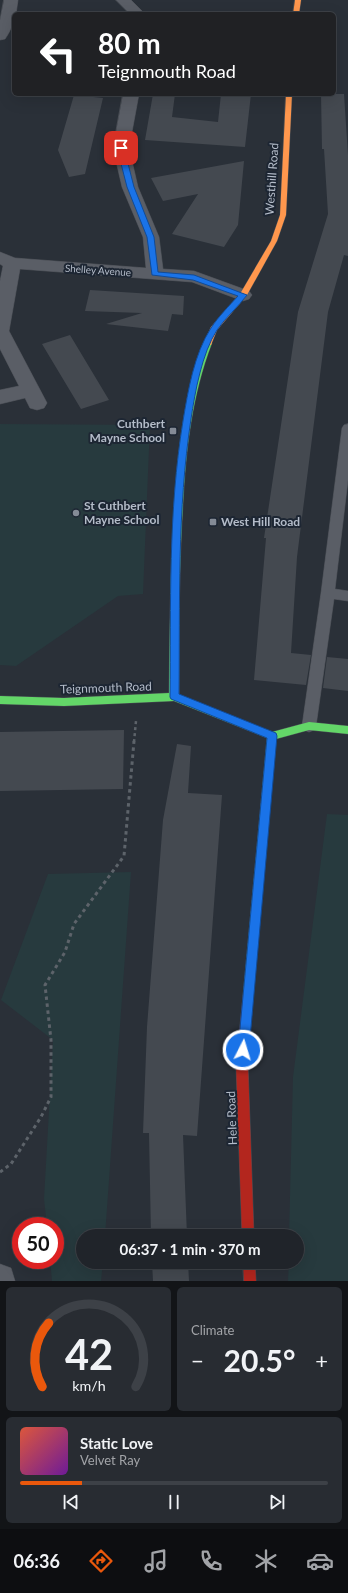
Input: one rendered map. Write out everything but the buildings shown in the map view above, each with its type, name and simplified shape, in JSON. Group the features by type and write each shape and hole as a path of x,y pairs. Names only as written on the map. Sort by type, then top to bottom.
{"street":[{"path":"0,36 9,16 11,0"},
{"path":"124,0 136,12"},
{"path":"296,12 298,0"},
{"path":"131,96 121,148 130,187 151,237 155,274"},
{"name":"Westhill Road","path":"174,697 177,524 182,451 191,394 199,364 214,329 243,295 274,241 283,215 289,96"},
{"path":"0,397 34,396 0,331 6,260"},
{"name":"Shelley Avenue","path":"6,260 74,269 194,277 243,295"},
{"name":"Teignmouth Road","path":"0,700 64,702 138,700 174,697 272,736"},
{"path":"272,736 309,726 348,730"},
{"name":"Hele Road","path":"248,1229 242,1065 272,736"},
{"path":"249,1269 250,1281"}],"lane":[{"path":"309,726 328,593 348,428"},
{"path":"328,593 348,596"}],"path":[{"path":"0,1172 11,1164 42,1117 51,1097 51,1040 45,985 65,952 74,924 124,856 138,700"}],"green space":[{"name":"St Cuthbert Mayne School","path":"0,424 150,425 143,594 118,596 16,666 0,665"},
{"path":"327,814 348,815 348,1281 288,1281 289,1269 304,1269 304,1229 289,1229 293,1077"},
{"path":"131,872 106,1229 76,1229 76,1269 102,1269 101,1281 52,1281 51,1269 64,1269 64,1217 46,1217 44,1199 53,1040 1,1000 48,874"}],"traffic: fast":[{"path":"174,697 176,545 182,456 187,417 195,380 208,343"},
{"path":"0,700 64,702 174,697 272,736 309,726 348,730"},
{"path":"248,996 272,736"}],"traffic: slow":[{"path":"296,12 298,0"},
{"path":"208,343 214,329 243,295 274,241 283,215 289,96"}],"traffic: jam":[{"path":"248,996 242,1065 248,1229"},
{"path":"249,1269 250,1281"}],"place":[{"name":"Cuthbert Mayne School","path":"173,431"},
{"name":"St Cuthbert Mayne School","path":"76,513"},
{"name":"West Hill Road","path":"213,522"}],"route":[{"path":"121,148 130,187 151,237 155,274 194,277 243,295 214,329 199,364 191,394 182,451 177,524 174,697 272,736 243,1050"}]}
